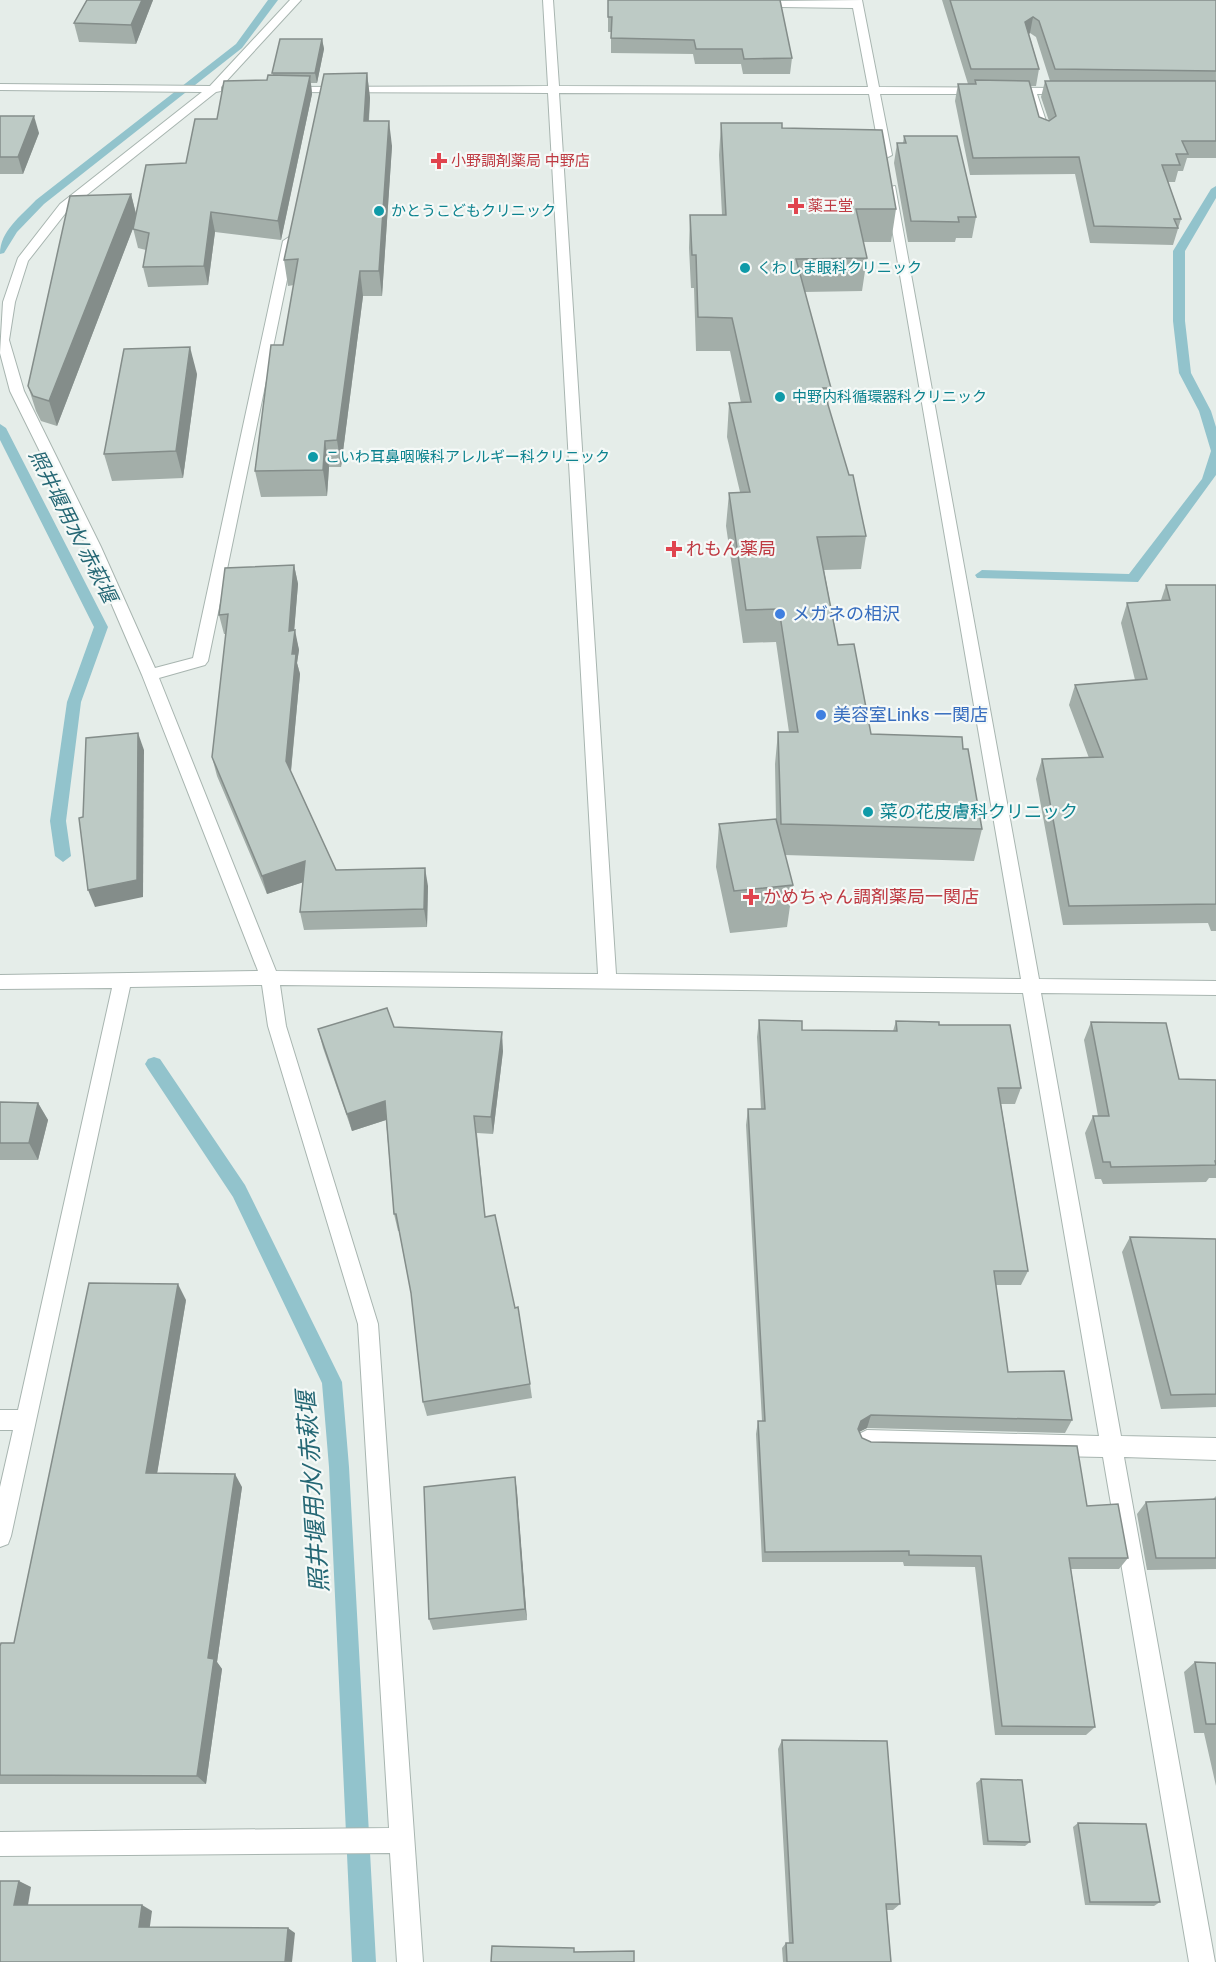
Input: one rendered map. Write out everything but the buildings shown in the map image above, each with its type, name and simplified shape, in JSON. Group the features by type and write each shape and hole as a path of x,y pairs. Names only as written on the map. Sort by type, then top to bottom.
{"street":[{"path":"296,0 213,89 64,207 22,261 4,302 3,340 17,391 94,547 150,675 270,978 277,1026 368,1324 410,1962"},
{"path":"548,0 607,981"},
{"path":"780,4 858,2 1202,1962"},
{"path":"278,89 320,95 555,89 1031,91 1043,85 1079,91"},
{"path":"0,87 234,89"},
{"path":"1031,91 1044,133"},
{"path":"150,675 200,661 291,229"},
{"path":"0,982 270,978 1032,988 1216,988"},
{"path":"0,1536 123,980"},
{"path":"0,1420 26,1420"},
{"path":"867,1441 1216,1449"},
{"path":"0,1845 402,1840"}],"waterway":[{"name":"照井堰用水/赤萩堰","path":"0,251 13,230 40,202 239,46 273,0"},
{"path":"1216,189 1179,251 1179,321 1185,373 1205,411 1216,449"},
{"name":"照井堰用水/赤萩堰","path":"0,428 101,627 74,702 58,821 63,856"},
{"path":"982,575 1133,579 1208,480 1216,453"},
{"name":"照井堰用水/赤萩堰","path":"154,1064 239,1191 332,1382 339,1467 364,1962"}],"place":[{"name":"小野調剤薬局 中野店","path":"439,161"},
{"name":"薬王堂","path":"796,206"},
{"name":"かとうこどもクリニック","path":"379,211"},
{"name":"くわしま眼科クリニック","path":"745,268"},
{"name":"中野内科循環器科クリニック","path":"780,397"},
{"name":"こいわ耳鼻咽喉科アレルギー科クリニック","path":"313,457"},
{"name":"れもん薬局","path":"674,549"},
{"name":"メガネの相沢","path":"780,614"},
{"name":"美容室Links 一関店","path":"821,715"},
{"name":"菜の花皮膚科クリニック","path":"868,812"},
{"name":"かめちゃん調剤薬局一関店","path":"751,897"}]}
